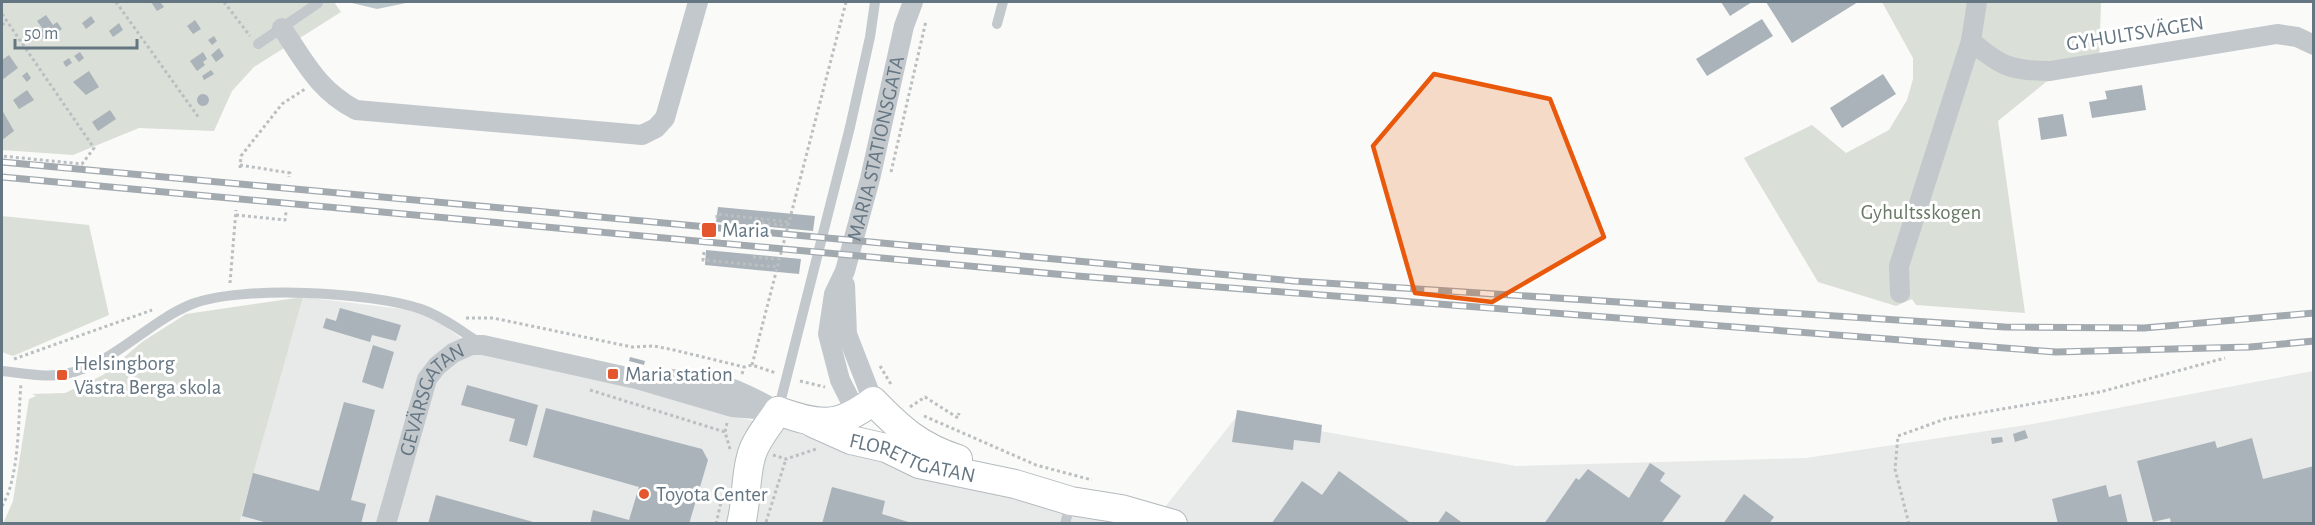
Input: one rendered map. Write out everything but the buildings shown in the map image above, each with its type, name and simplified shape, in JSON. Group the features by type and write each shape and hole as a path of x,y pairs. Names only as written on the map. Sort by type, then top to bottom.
{"street":[{"path":"282,28 317,82 335,99 356,110 642,135 656,128 665,118 698,2"},
{"name":"MARIA STATIONSGATA","path":"899,429 875,404 840,380 828,334 834,294 845,271 870,179 904,26 904,2"},
{"path":"1900,293 1899,266 1971,41 1977,2"},
{"name":"MARIA STATIONSGATA","path":"904,26 921,7"},
{"name":"GYHULTSVÄGEN","path":"1971,41 1995,62 2009,68 2027,71 2050,70 2277,34 2297,37 2313,45"},
{"name":"MARIA STATIONSGATA","path":"845,271 847,334 875,404"},
{"name":"GEVÄRSGATAN","path":"386,524 427,379 437,366 453,353 471,345 483,345 636,379 678,378 712,382 737,388 778,411 813,423 830,423 875,404"},
{"path":"751,518 771,454 778,411"},
{"name":"FLORETTGATAN","path":"813,423 850,440 899,429 936,452 972,464 1071,509 1121,524"},
{"name":"FLORETTGATAN","path":"1071,509 1121,509 1173,524"}],"lane":[{"path":"778,411 853,117 875,2"},
{"path":"997,24 1003,2"},
{"path":"258,44 318,3"},
{"path":"2,370 62,375 80,370 110,356 134,337 192,304 286,292 319,293 412,306 448,321 483,345"}],"path":[{"path":"116,2 200,118"},
{"path":"224,2 258,44"},
{"path":"840,380 827,387 816,386 752,365 846,2"},
{"path":"890,177 921,7"},
{"path":"2,14 94,148 82,164 2,156"},
{"path":"2,25 7,21"},
{"path":"289,177 290,173 240,167 241,156 282,104 317,82"},
{"path":"229,290 236,213 285,220 286,212"},
{"path":"717,218 717,214 788,224"},
{"path":"756,222 788,224"},
{"path":"704,252 703,260 777,267"},
{"path":"753,256 779,259"},
{"path":"448,321 458,318 493,318 610,344 674,350 744,367"},
{"path":"1909,524 1895,469 1898,436 1945,419 2100,392 2226,358"},
{"path":"860,371 878,362 875,404"},
{"path":"2,506 7,497 12,474 22,373"},
{"path":"590,390 724,432"},
{"path":"899,429 925,397 957,418 959,413"},
{"path":"899,429 904,401"},
{"path":"899,429 917,413 1036,465 1097,482"},
{"path":"751,518 786,459"}],"highlighted area":[{"path":"1434,74 1550,99 1604,237 1492,302 1415,293 1373,146"}],"shaded area":[{"path":"348,2 411,2 377,9"},
{"path":"303,297 411,310 432,317 468,343 728,415 836,440 1154,521 1237,416 1516,466 1806,458 2033,424 2313,371 2313,523 237,524"}],"green space":[{"path":"2,2 334,2 341,12 254,67 232,91 214,131 139,128 73,155 2,150"},
{"name":"Gyhultsskogen","path":"1882,2 2101,2 2099,66 2046,82 1998,121 2025,313 1916,305 1912,299 1896,306 1818,282 1744,158 1812,125 1846,153 1889,130 1907,100 1913,79 1913,58"},
{"path":"2,216 89,225 109,315 13,356 2,352"},
{"path":"303,297 239,523 3,524 13,501 29,399 36,396 32,394 65,393 103,375 142,342 186,314"}],"railway":[{"path":"2,162 1294,281 2005,327 2144,328 2314,313"},
{"path":"2,177 1077,276 2056,352 2250,347 2314,341"}],"place":[{"name":"Maria","path":"709,230"},
{"name":"Maria station","path":"613,374"},
{"name":"Helsingborg Västra Berga skola","path":"62,375"},
{"name":"Toyota Center","path":"644,494"}]}
